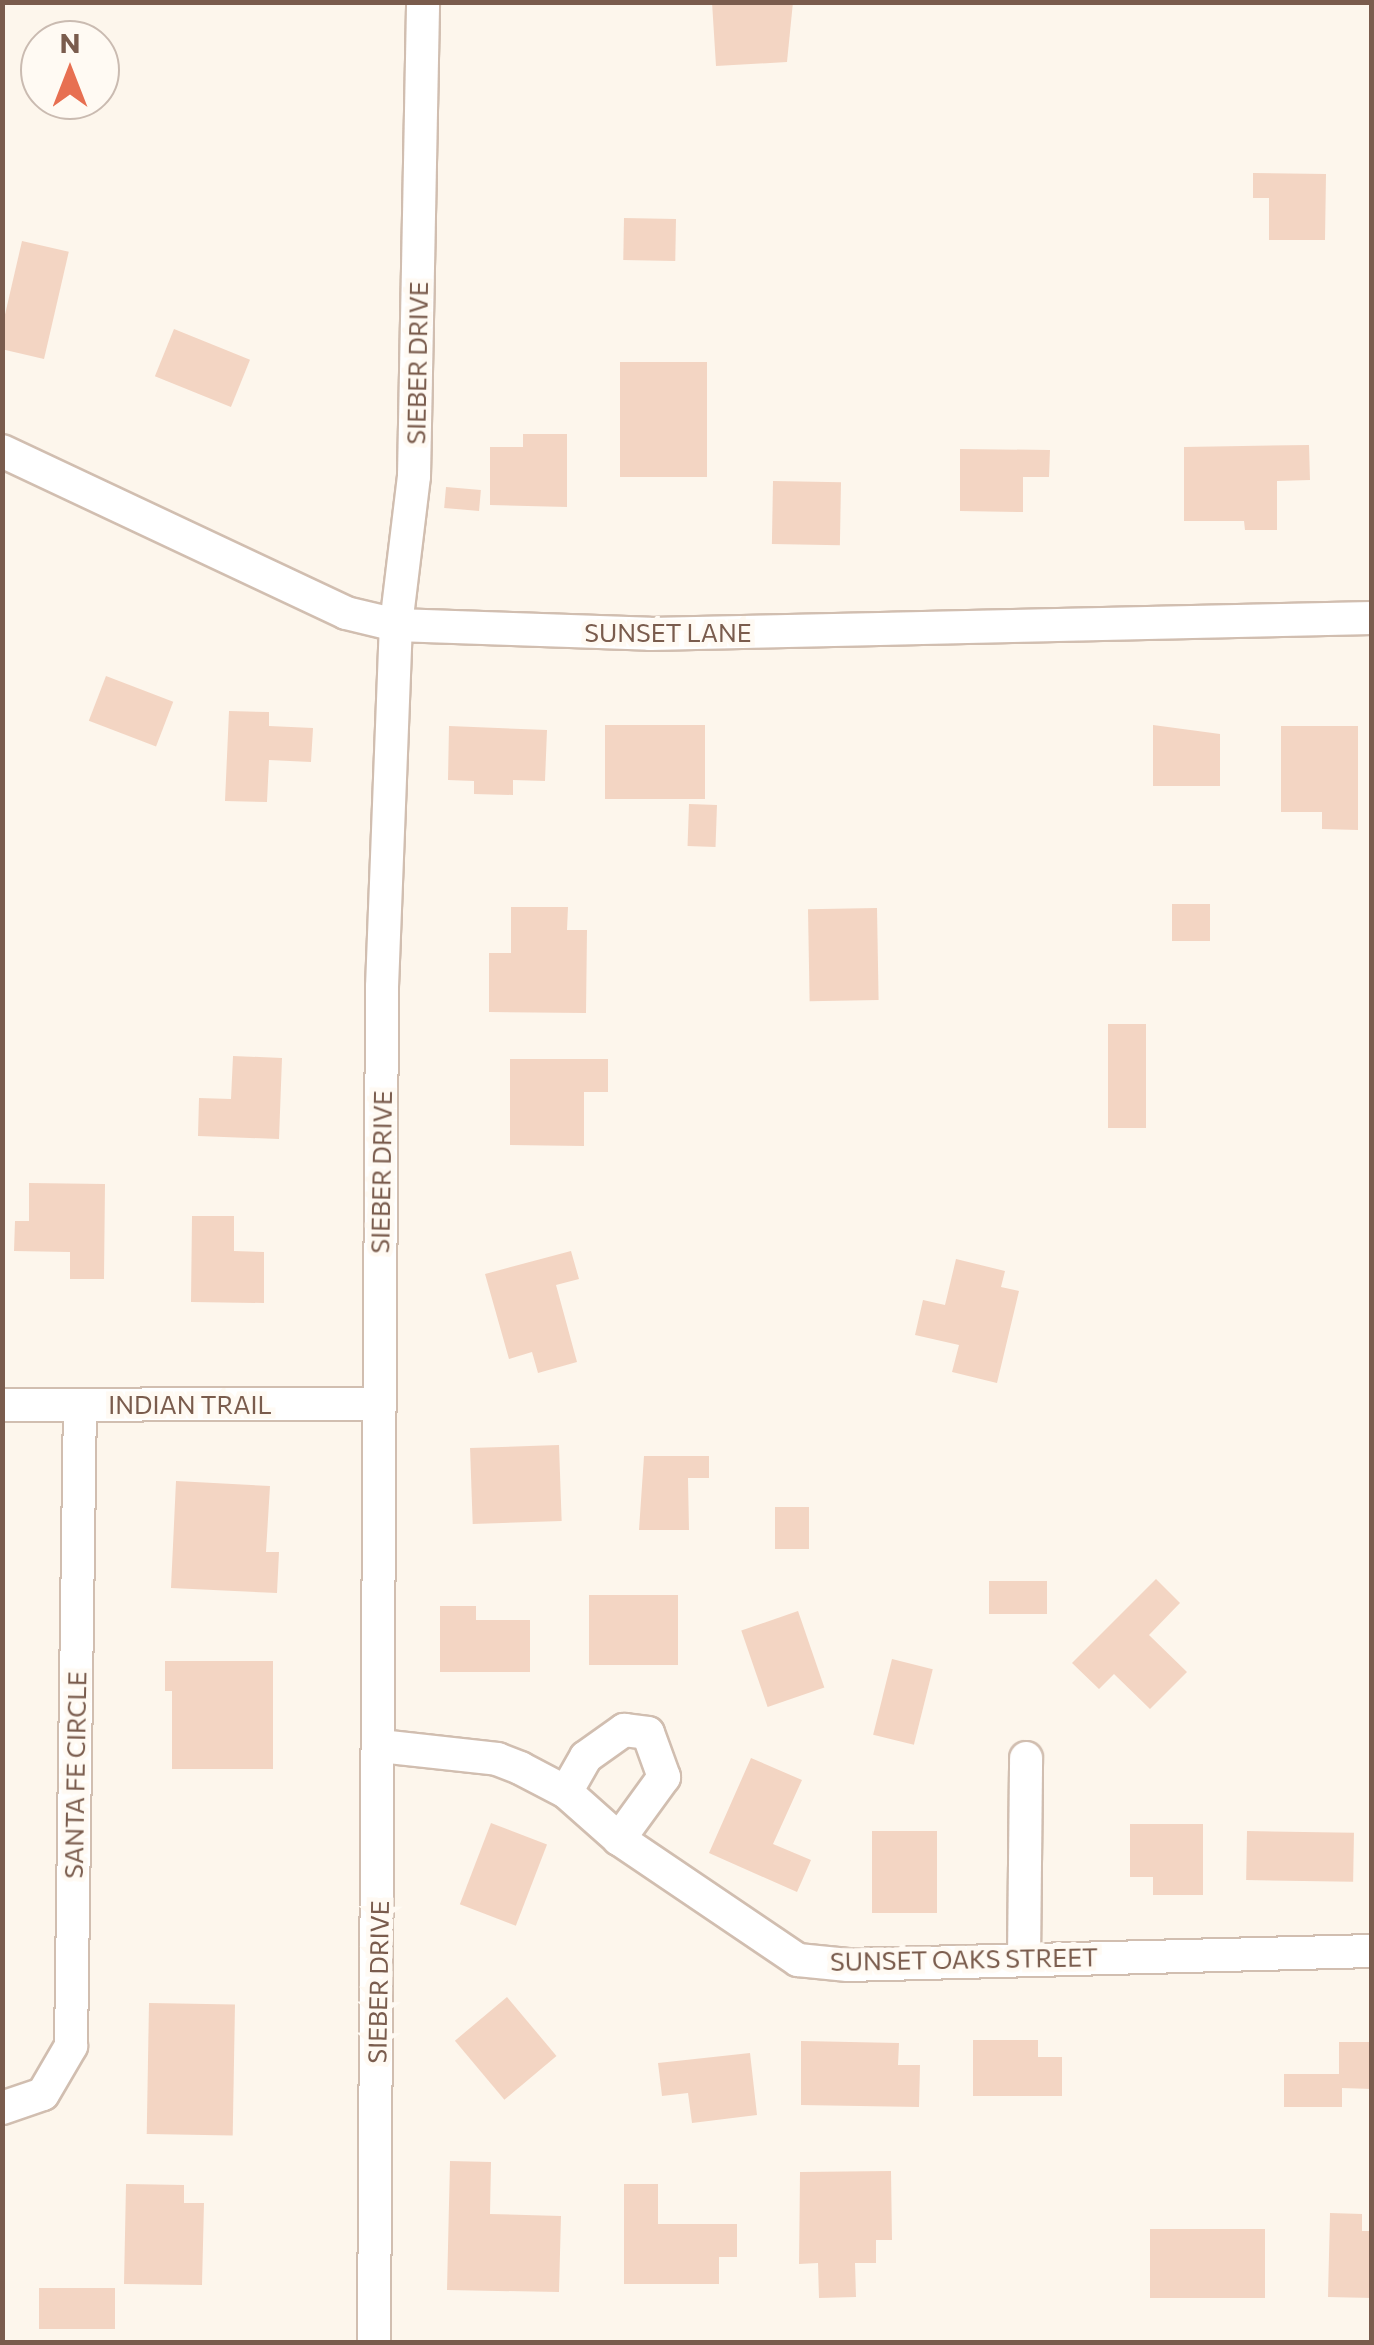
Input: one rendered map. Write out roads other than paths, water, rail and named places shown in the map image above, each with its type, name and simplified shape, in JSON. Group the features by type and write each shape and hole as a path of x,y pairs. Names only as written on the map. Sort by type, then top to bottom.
{"street":[{"name":"SIEBER DRIVE","path":"374,2342 380,1746 377,1404 384,874 396,625 414,476 424,2"},
{"name":"SUNSET LANE","path":"2,451 346,613 396,625 650,634 1372,618"},
{"name":"INDIAN TRAIL","path":"2,1404 377,1404"},
{"name":"SANTA FE CIRCLE","path":"2,2108 43,2094 72,2046 80,1404"},
{"path":"566,1792 586,1758 624,1730 648,1733 664,1777 619,1839"},
{"name":"SUNSET OAKS STREET","path":"380,1746 498,1759 566,1792 619,1839 798,1960 848,1965 1372,1951"},
{"path":"1024,1959 1026,1758"}]}
